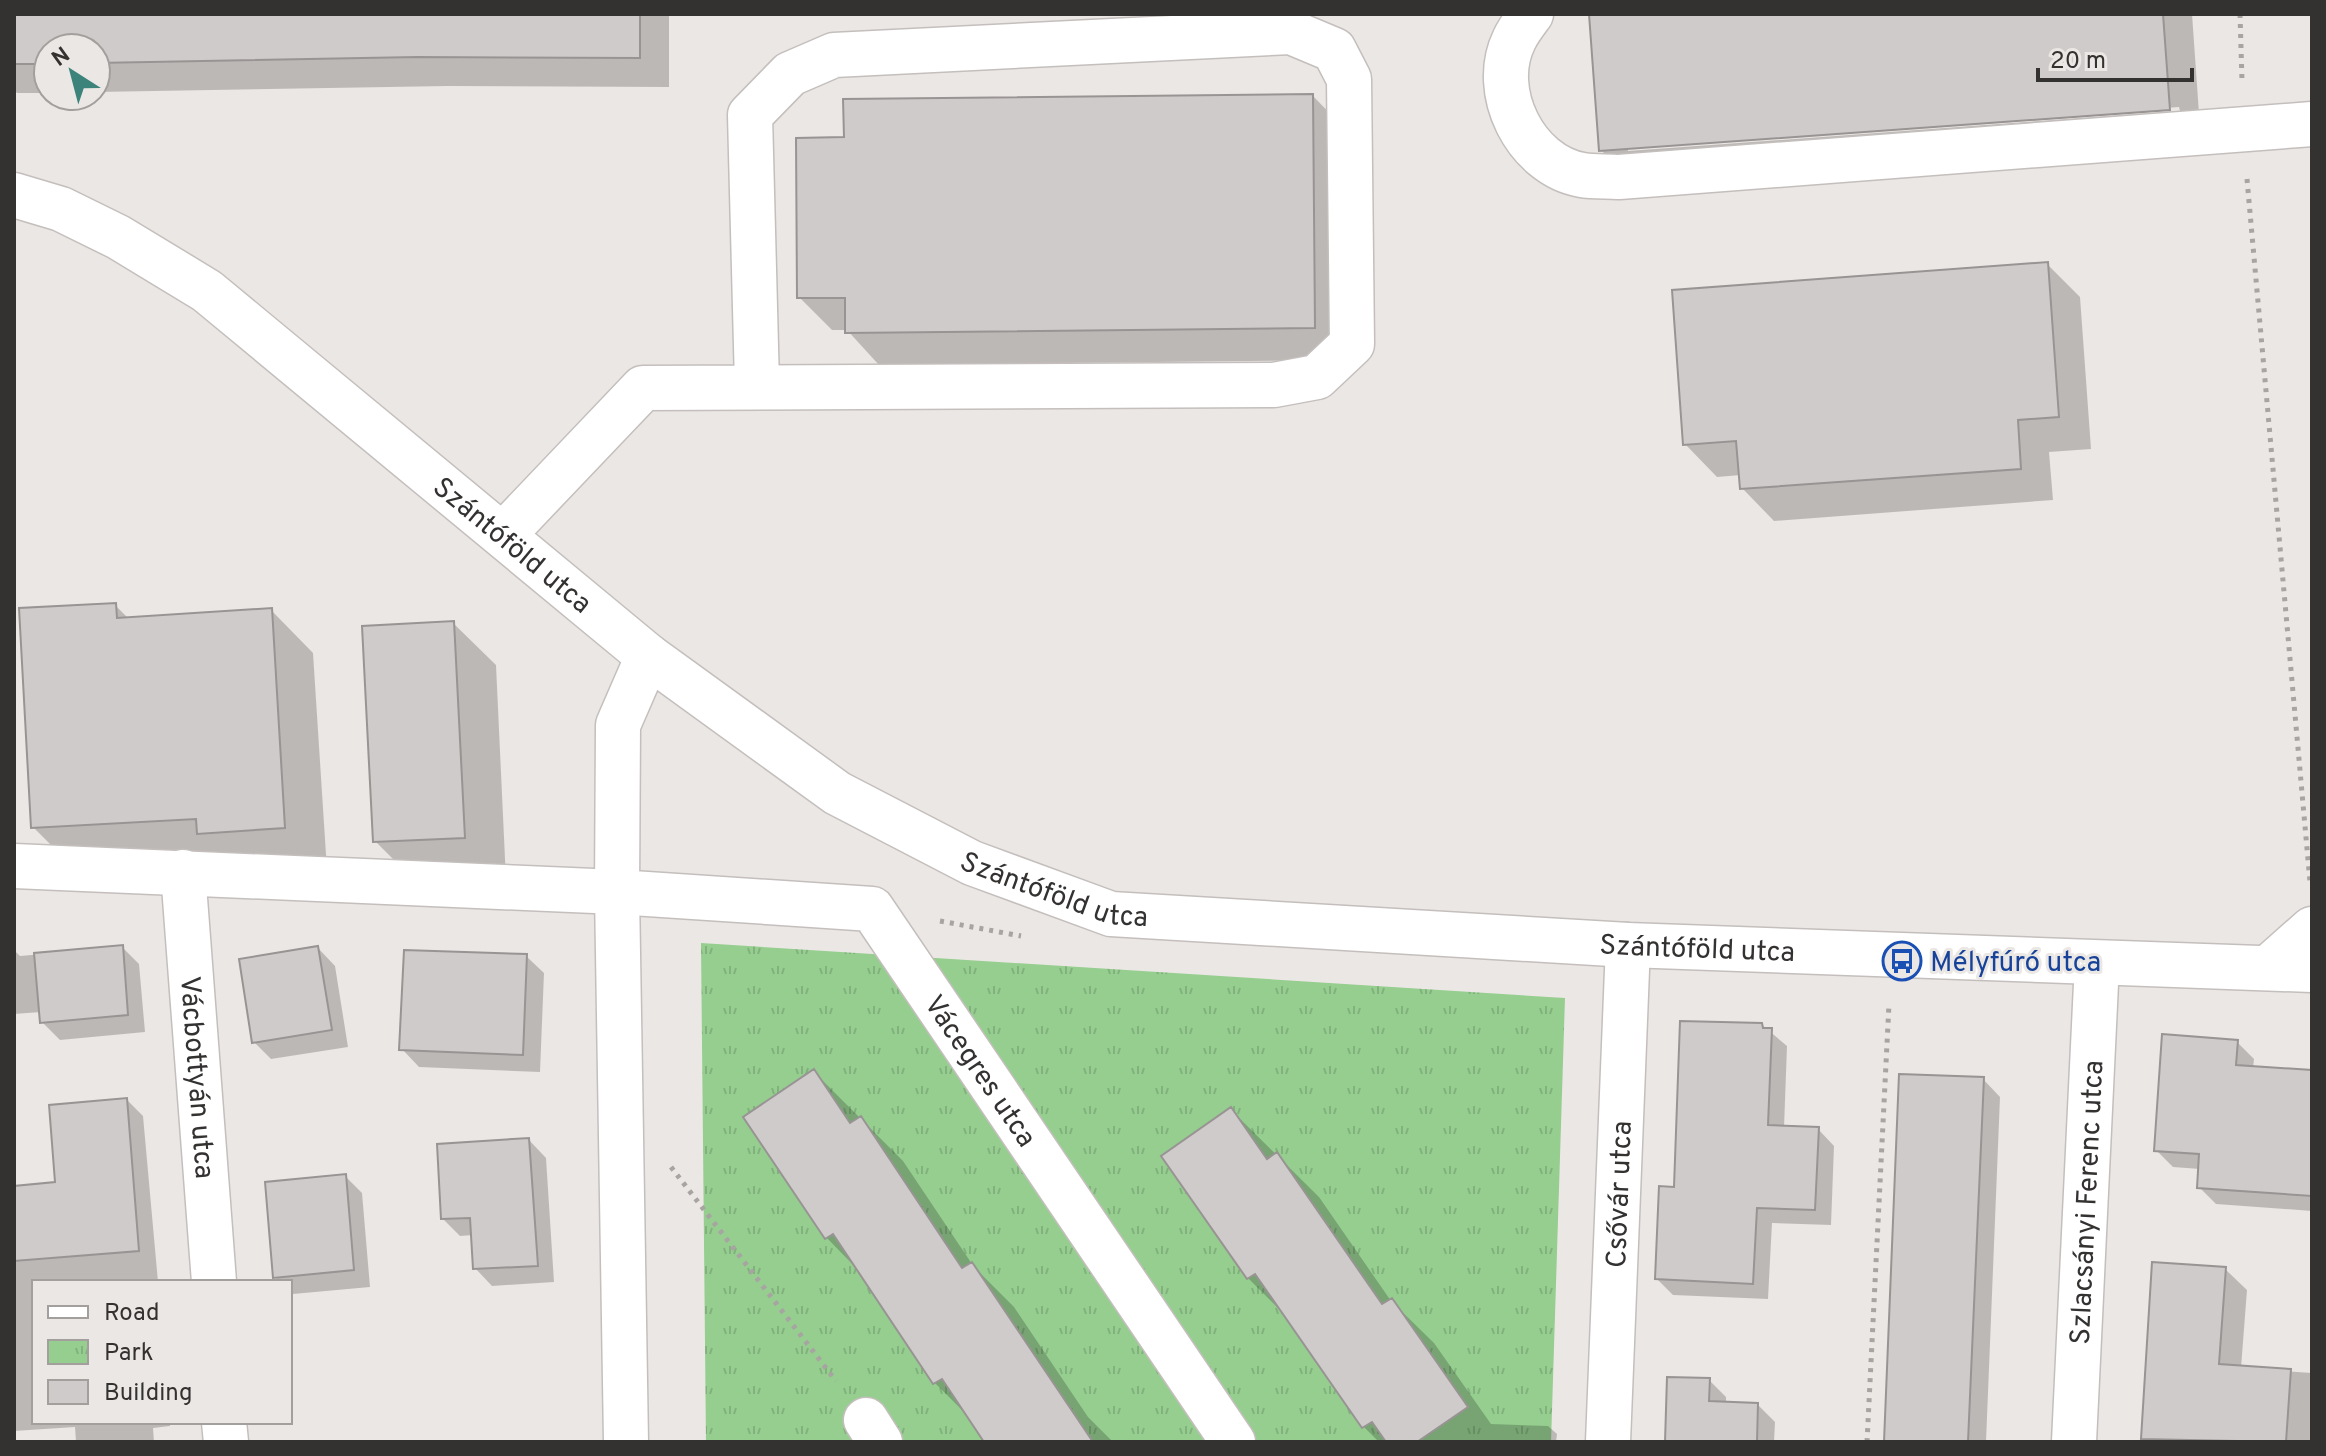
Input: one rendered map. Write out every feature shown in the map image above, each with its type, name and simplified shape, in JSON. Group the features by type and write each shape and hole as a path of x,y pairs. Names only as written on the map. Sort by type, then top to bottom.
{"street":[{"path":"1531,14 1513,41 1506,82 1515,120 1532,146 1556,165 1581,175 1619,177 2312,124"},
{"path":"503,535 643,388 757,385 1274,385 1317,377 1352,344 1349,79 1334,50 1291,32 834,55 790,74 750,115 757,385"},
{"name":"Szántóföld utca","path":"14,195 61,209 207,291 648,656 837,793 972,863 1111,914 1628,945 2312,970"},
{"path":"626,1442 617,892 618,725 648,656"},
{"path":"14,866 617,892"},
{"name":"Vácbottyán utca","path":"183,872 214,1280"},
{"name":"Vácegres utca","path":"617,892 872,909 1233,1442"},
{"path":"2268,968 2311,910"},
{"name":"Csővár utca","path":"1608,1442 1628,945"},
{"name":"Szlacsányi Ferenc utca","path":"2074,1442 2097,963"}],"path":[{"path":"2240,14 2243,129 2311,910"},
{"path":"1867,1442 1889,1011"},
{"path":"669,1164 873,1431"}],"green space":[{"path":"701,943 1565,998 1551,1442 706,1442"}],"building":[{"path":"14,14 640,14 640,58 417,57 112,63 112,32 32,32 32,64 14,64"},
{"path":"1589,14 2163,14 2170,110 1599,151"},
{"path":"1313,94 1315,328 845,333 845,298 797,298 796,138 844,137 843,99"},
{"path":"2048,262 2059,417 2018,420 2021,469 1740,489 1736,441 1683,445 1672,290"},
{"path":"116,603 117,618 272,608 285,828 197,834 196,819 31,828 19,608"},
{"path":"454,621 465,838 373,842 362,626"},
{"path":"123,945 128,1015 40,1023 34,953"},
{"path":"318,946 332,1030 252,1043 239,959"},
{"path":"404,950 527,954 523,1055 399,1050"},
{"path":"1680,1021 1762,1023 1763,1028 1772,1028 1768,1125 1819,1127 1815,1210 1757,1208 1753,1284 1655,1279 1659,1186 1674,1187"},
{"path":"2162,1034 2238,1040 2236,1065 2312,1070 2312,1196 2197,1188 2199,1154 2154,1151"},
{"path":"814,1069 850,1123 861,1116 962,1268 972,1262 1093,1442 984,1442 942,1379 933,1384 833,1234 825,1239 743,1117"},
{"path":"1899,1074 1984,1077 1968,1442 1884,1442"},
{"path":"127,1098 139,1251 14,1261 14,1186 55,1182 49,1105"},
{"path":"1231,1107 1267,1159 1277,1152 1382,1304 1392,1298 1468,1407 1417,1442 1386,1442 1372,1422 1362,1428 1255,1274 1247,1279 1161,1156"},
{"path":"529,1138 538,1266 473,1269 470,1218 441,1219 437,1144"},
{"path":"346,1174 354,1270 273,1278 265,1182"},
{"path":"2152,1262 2226,1267 2219,1364 2291,1369 2286,1442 2141,1439"},
{"path":"1667,1377 1710,1378 1709,1401 1758,1403 1757,1442 1665,1442"}],"place":[{"name":"Mélyfúró utca","path":"1902,961"}]}
